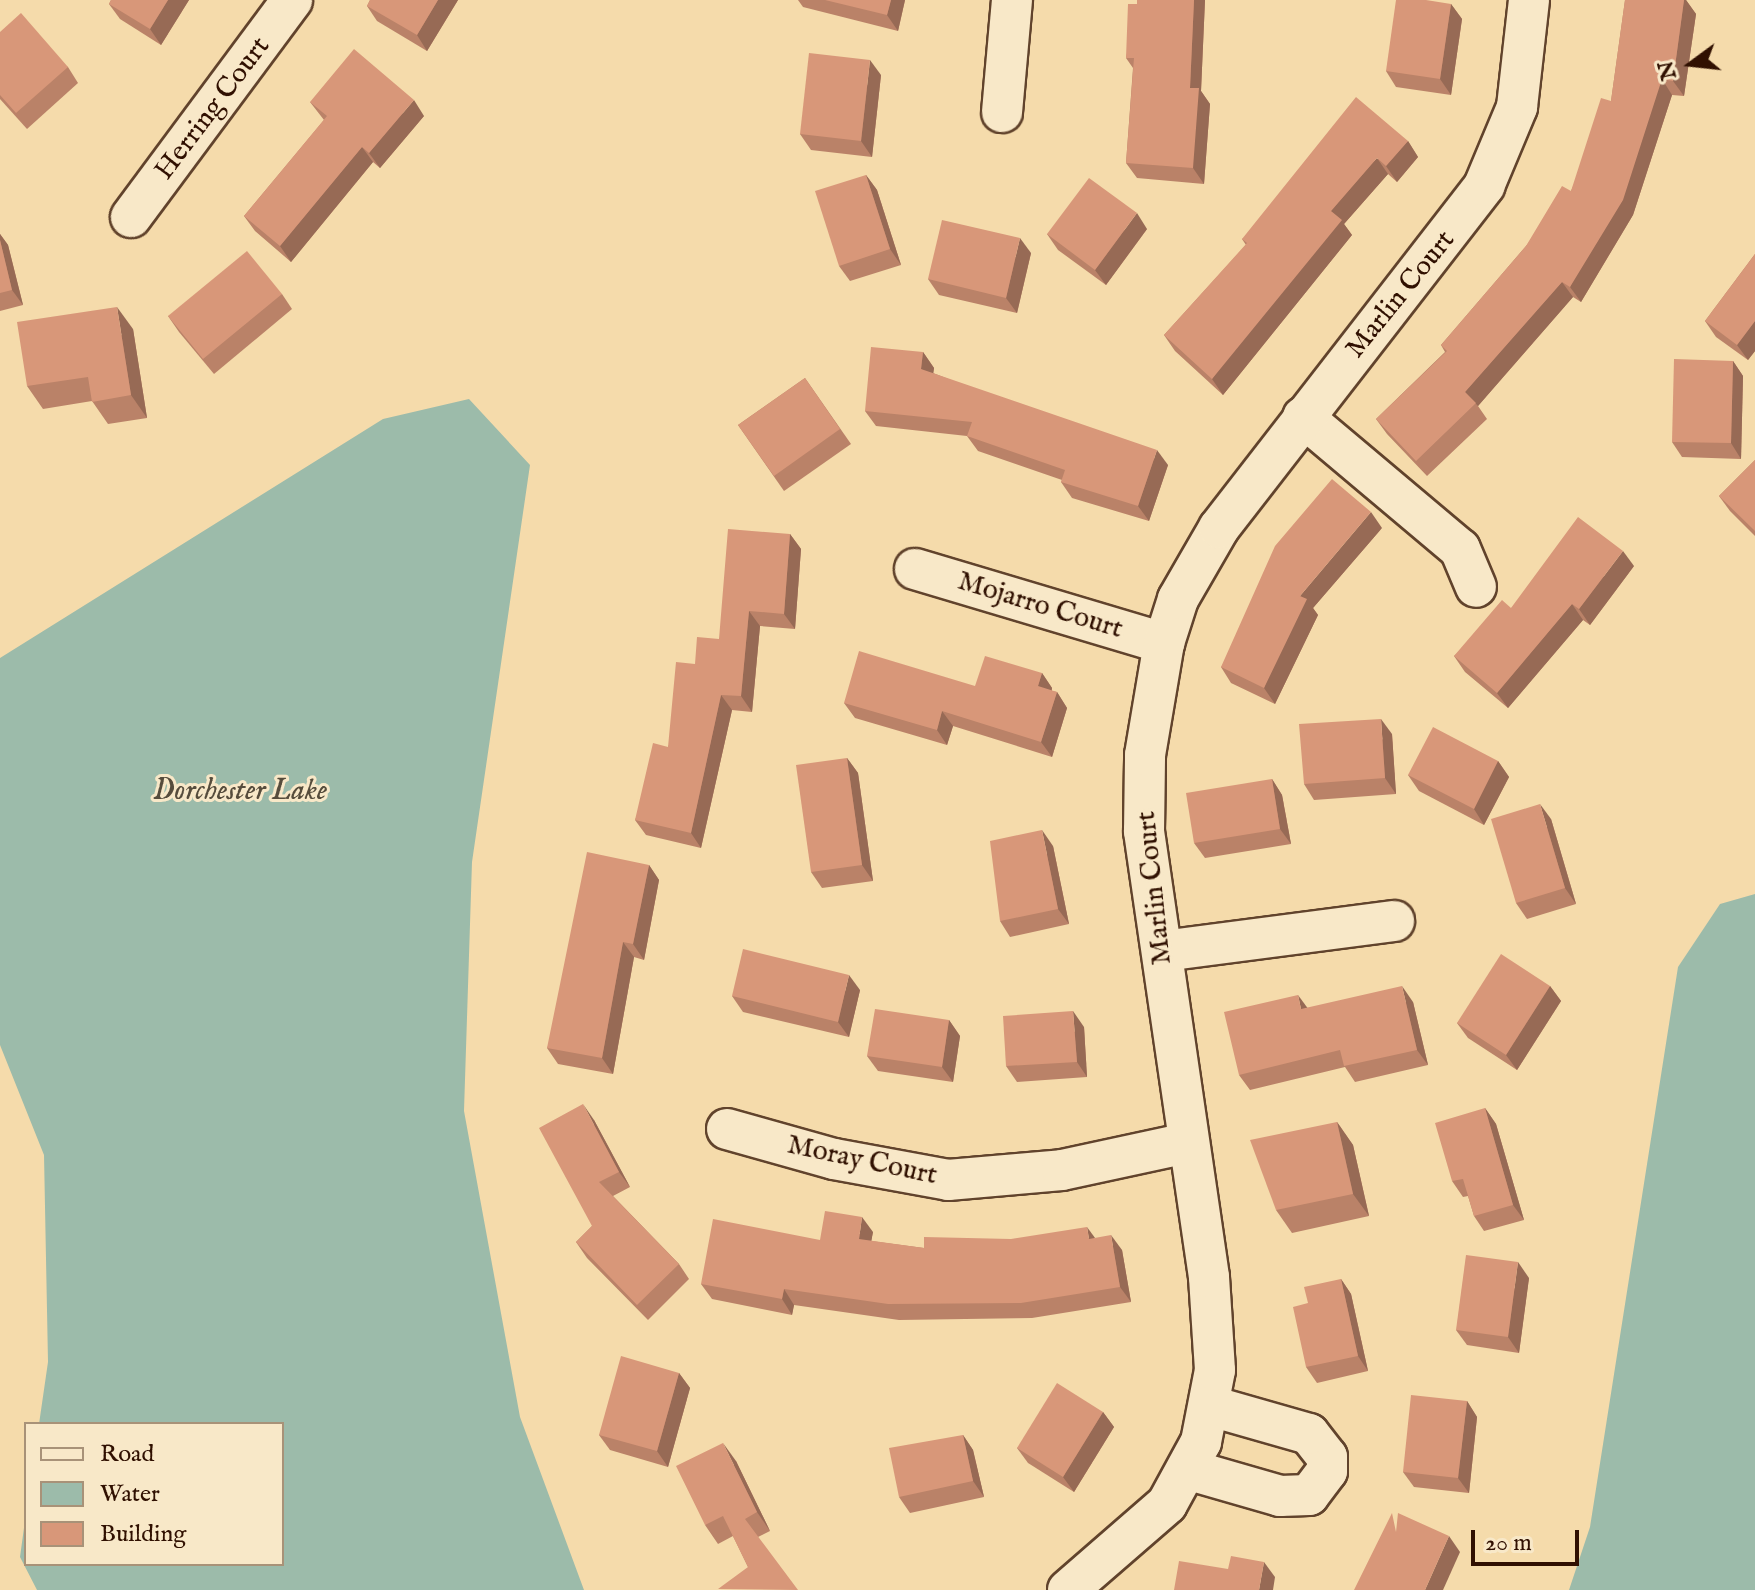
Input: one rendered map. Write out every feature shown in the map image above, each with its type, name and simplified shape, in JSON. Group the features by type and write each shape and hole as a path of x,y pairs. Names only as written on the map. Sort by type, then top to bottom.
{"street":[{"name":"Herring Court","path":"131,217 292,0"},
{"path":"1002,112 1012,0"},
{"name":"Marlin Court","path":"1068,1590 1143,1529 1190,1470 1211,1406 1215,1334 1144,831 1145,755 1164,643 1197,563 1303,417 1484,186 1517,107 1529,0"},
{"path":"1303,417 1460,549 1476,587"},
{"name":"Mojarro Court","path":"915,569 1164,643"},
{"path":"1163,951 1394,921"},
{"name":"Moray Court","path":"727,1129 834,1159 948,1180 1062,1170 1187,1143"},
{"path":"1190,1470 1280,1496 1309,1495 1323,1483 1327,1457 1309,1434 1211,1406"}],"water":[{"name":"Dorchester Lake","path":"469,399 530,465 472,862 464,1111 520,1417 584,1590 37,1590 25,1566 284,1566 284,1422 39,1422 48,1362 44,1155 0,1045 0,658 383,419"},
{"path":"1755,894 1755,1590 1569,1590 1590,1527 1678,967 1720,904"},
{"name":"Dorchester Lake","path":"24,1528 24,1565 20,1557"}],"building":[{"path":"111,0 168,0 150,29 109,4"},
{"path":"370,0 438,0 417,35 367,6"},
{"path":"825,0 891,0 887,15"},
{"path":"1137,0 1194,0 1190,88 1199,88 1193,168 1126,163 1134,58 1126,58 1128,4 1137,4"},
{"path":"1396,0 1451,4 1440,79 1386,71"},
{"path":"1625,0 1684,0 1673,81 1662,79 1623,200 1570,287 1562,282 1465,392 1476,403 1416,461 1376,419 1447,351 1441,345 1526,246 1562,186 1571,191 1601,98 1611,101"},
{"path":"21,13 68,67 16,113 0,95 0,32"},
{"path":"354,49 414,100 369,153 362,147 280,246 244,216 327,116 310,102"},
{"path":"809,53 870,60 861,141 800,134"},
{"path":"1356,97 1408,141 1386,166 1377,158 1331,211 1342,220 1212,379 1164,335 1247,243 1242,239"},
{"path":"866,175 890,249 839,266 815,191"},
{"path":"1089,178 1137,213 1095,270 1047,234"},
{"path":"942,220 1020,238 1006,298 928,279"},
{"path":"0,240 12,290 0,293"},
{"path":"247,251 282,294 203,359 168,316"},
{"path":"1755,254 1755,321 1737,345 1705,321"},
{"path":"117,307 131,395 92,402 88,377 27,386 17,322"},
{"path":"871,347 923,352 921,369 1157,450 1138,506 1061,482 1065,470 967,436 972,422 865,411"},
{"path":"1674,359 1733,361 1731,443 1672,442"},
{"path":"805,378 840,429 774,476 738,425"},
{"path":"1755,460 1755,531 1719,496"},
{"path":"1332,479 1371,512 1300,596 1307,599 1264,688 1221,667 1275,546"},
{"path":"1578,517 1623,551 1579,609 1572,604 1497,693 1454,656 1502,600 1511,608"},
{"path":"728,529 790,534 784,614 749,611 741,696 721,695 691,833 635,820 653,743 668,747 676,662 695,664 697,637 719,639"},
{"path":"859,651 975,686 985,656 1042,673 1038,686 1057,692 1041,742 942,711 937,730 844,703"},
{"path":"1381,719 1385,778 1304,784 1299,724"},
{"path":"1433,727 1498,761 1474,809 1408,775"},
{"path":"847,758 862,865 811,872 796,765"},
{"path":"1272,779 1280,829 1194,843 1186,793"},
{"path":"1540,804 1565,888 1516,903 1491,819"},
{"path":"1042,830 1058,909 1000,921 990,841"},
{"path":"587,852 649,865 633,944 623,942 602,1058 547,1048"},
{"path":"743,949 849,975 838,1022 732,996"},
{"path":"1501,954 1550,986 1506,1055 1457,1023"},
{"path":"1402,986 1417,1050 1344,1066 1340,1050 1239,1075 1224,1012 1298,995 1301,1009"},
{"path":"875,1009 949,1020 942,1067 867,1056"},
{"path":"1073,1011 1077,1062 1006,1066 1003,1016"},
{"path":"583,1104 619,1172 599,1182 679,1264 637,1305 576,1242 592,1226 539,1128"},
{"path":"1485,1108 1513,1205 1474,1216 1463,1179 1452,1181 1435,1123"},
{"path":"1337,1122 1353,1194 1276,1210 1250,1140"},
{"path":"825,1211 862,1217 859,1239 924,1248 924,1237 1011,1239 1087,1227 1089,1239 1111,1235 1120,1287 1021,1303 888,1304 784,1289 782,1299 701,1284 713,1219 820,1240"},
{"path":"1466,1255 1518,1262 1508,1337 1456,1330"},
{"path":"1341,1279 1358,1356 1306,1367 1293,1307 1308,1303 1304,1287"},
{"path":"621,1356 679,1373 657,1451 599,1435"},
{"path":"1057,1383 1103,1412 1063,1477 1017,1448"},
{"path":"1411,1395 1467,1401 1458,1478 1403,1472"},
{"path":"963,1435 973,1481 899,1497 889,1448"},
{"path":"723,1443 757,1512 745,1519 798,1590 718,1589 748,1567 723,1516 705,1525 676,1466"},
{"path":"1392,1513 1396,1532 1398,1513 1449,1536 1425,1590 1354,1590"},
{"path":"1231,1556 1264,1562 1259,1590 1174,1590 1179,1561 1228,1569"}]}
